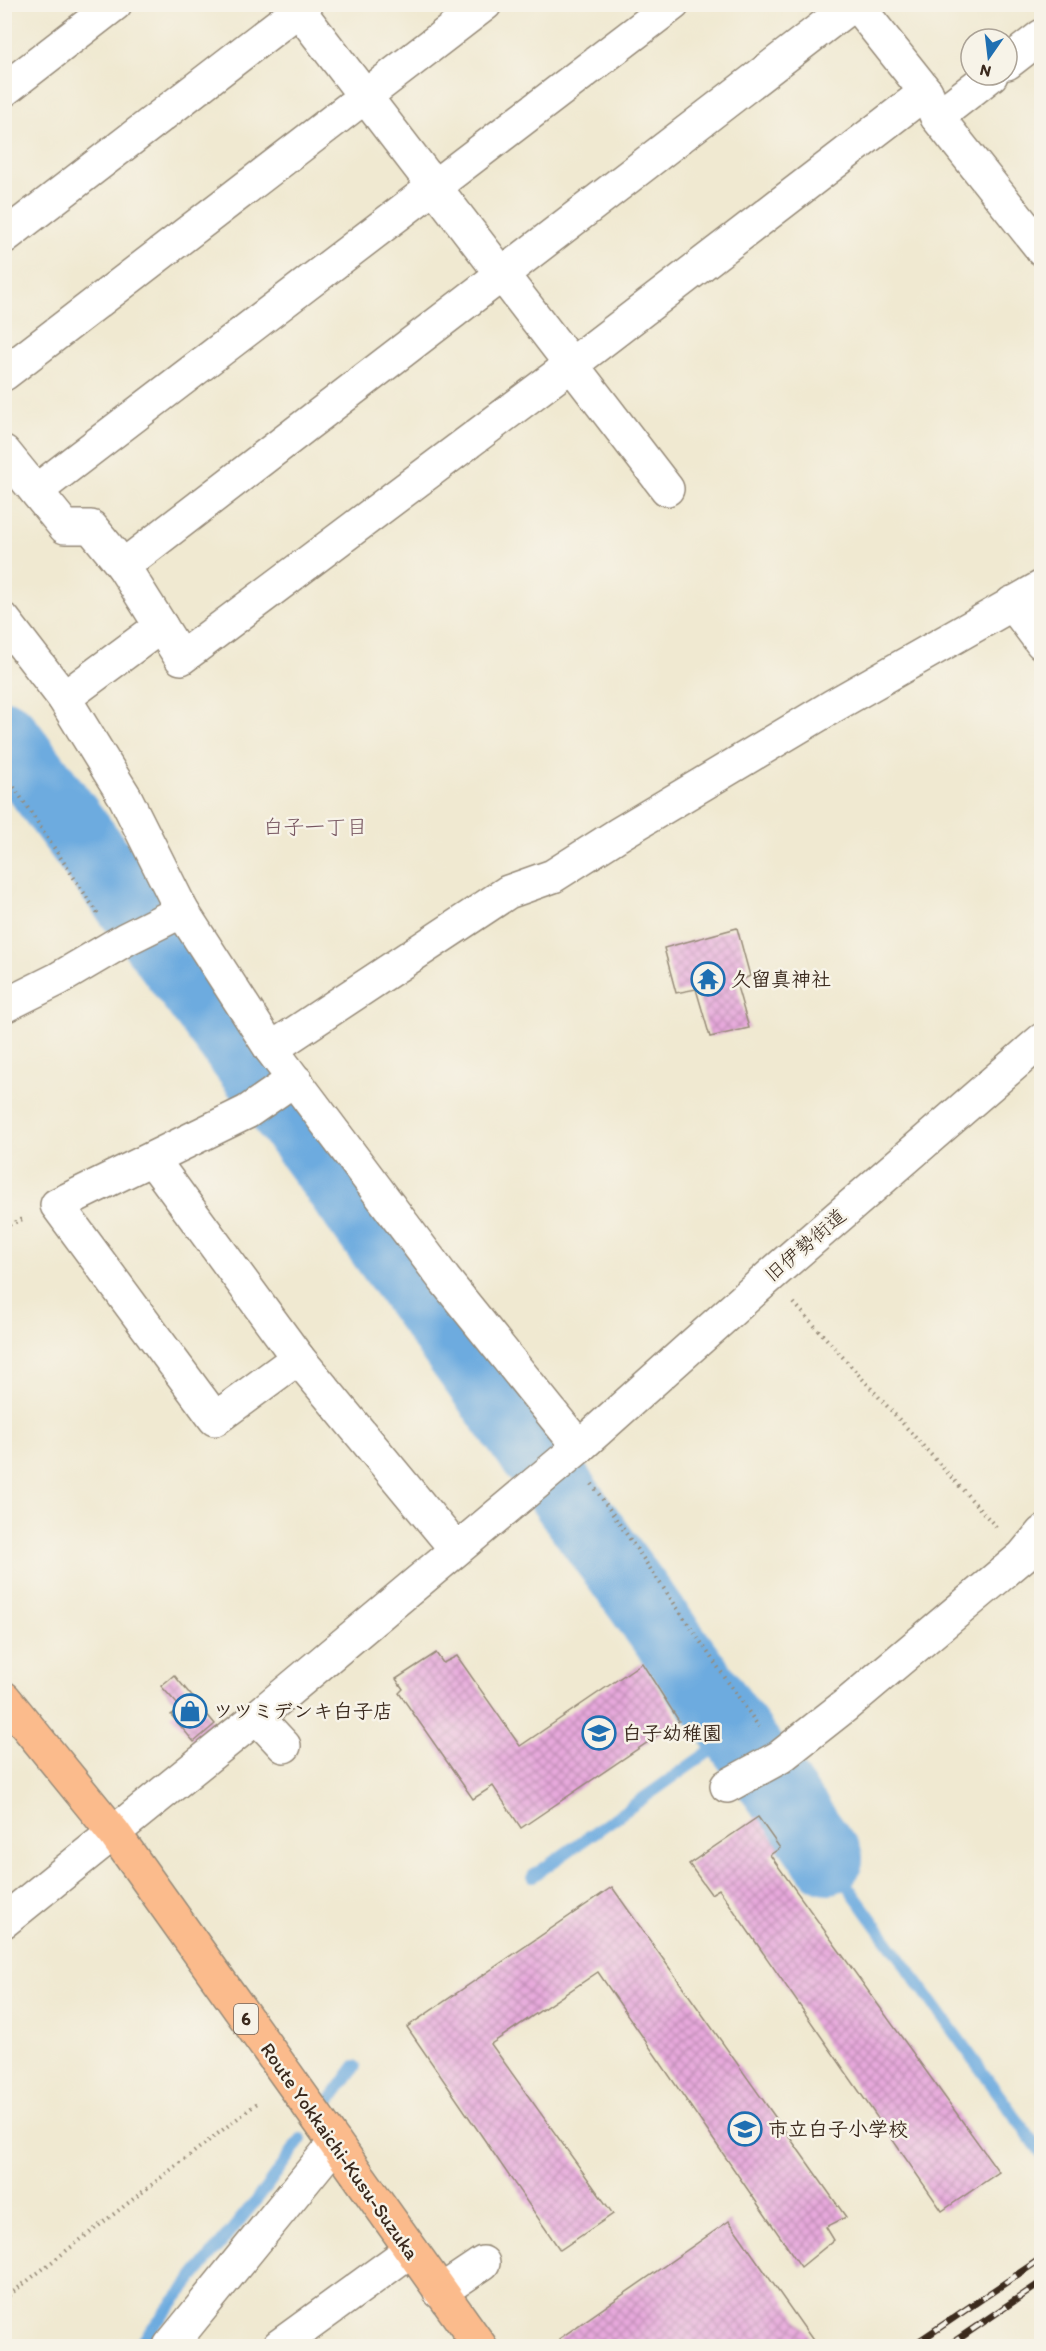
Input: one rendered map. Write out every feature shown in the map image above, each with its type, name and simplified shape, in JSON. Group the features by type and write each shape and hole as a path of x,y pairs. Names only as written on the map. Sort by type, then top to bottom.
{"main road":[{"name":"Route Yokkaichi-Kusu-Suzuka","path":"4,1698 114,1833 480,2346"}],"street":[{"path":"4,90 115,4"},
{"path":"4,374 485,4"},
{"path":"36,491 672,4"},
{"path":"123,566 854,4 1041,249"},
{"path":"4,237 300,6 365,96 667,489"},
{"path":"1019,53 1041,36"},
{"path":"4,452 65,527 91,527 123,566 181,658 571,365 932,105 967,87"},
{"path":"271,1049 508,892 553,876 833,706 1041,587"},
{"path":"1012,603 1041,643"},
{"path":"4,620 64,698 125,797 176,914 271,1049 291,1084 575,1450"},
{"path":"64,698 161,626"},
{"path":"4,1006 176,914"},
{"name":"旧伊勢街道","path":"4,1921 257,1717 575,1450 770,1276 1041,1040"},
{"path":"291,1084 247,1112 57,1205 215,1419 298,1358"},
{"path":"152,1159 298,1358 456,1549"},
{"path":"727,1786 780,1757 846,1704 1032,1544"},
{"path":"257,1717 284,1746"},
{"path":"170,2346 334,2143"},
{"path":"279,2346 411,2250"},
{"path":"440,2292 483,2263"}],"path":[{"path":"4,772 122,941"},
{"path":"770,1276 1032,1544"},
{"path":"575,1450 780,1757"},
{"path":"4,2299 289,2079"}],"building":[{"name":"久留真神社","path":"737,928 750,976 736,983 749,1028 710,1037 696,989 676,993 664,948"},
{"name":"白子幼稚園","path":"436,1653 443,1663 457,1656 520,1746 642,1663 679,1721 521,1828 493,1786 473,1799 399,1693 403,1689 396,1679"},
{"name":"ツツミデンキ白子店","path":"174,1675 215,1724 194,1742 171,1715 181,1708 161,1686"},
{"path":"758,1817 780,1848 770,1855 999,2172 942,2211 719,1889 711,1894 689,1864"},
{"name":"市立白子小学校","path":"612,1887 846,2217 826,2227 834,2240 801,2267 598,1972 491,2044 613,2214 560,2250 407,2027"},
{"path":"729,2221 817,2346 564,2346 559,2339"}],"waterway":[{"path":"4,735 313,1149 828,1859"},
{"path":"533,1876 737,1732"},
{"path":"828,1859 1042,2154"},
{"path":"328,2103 355,2066"},
{"path":"138,2346 265,2189 301,2139"}],"railway":[{"path":"912,2346 1042,2258"},
{"path":"948,2346 1042,2282"}],"place":[{"name":"久留真神社","path":"708,979"},
{"name":"ツツミデンキ白子店","path":"190,1711"},
{"name":"白子幼稚園","path":"599,1733"},
{"name":"市立白子小学校","path":"745,2129"}],"district":[{"name":"白子一丁目","path":"315,826"}]}
